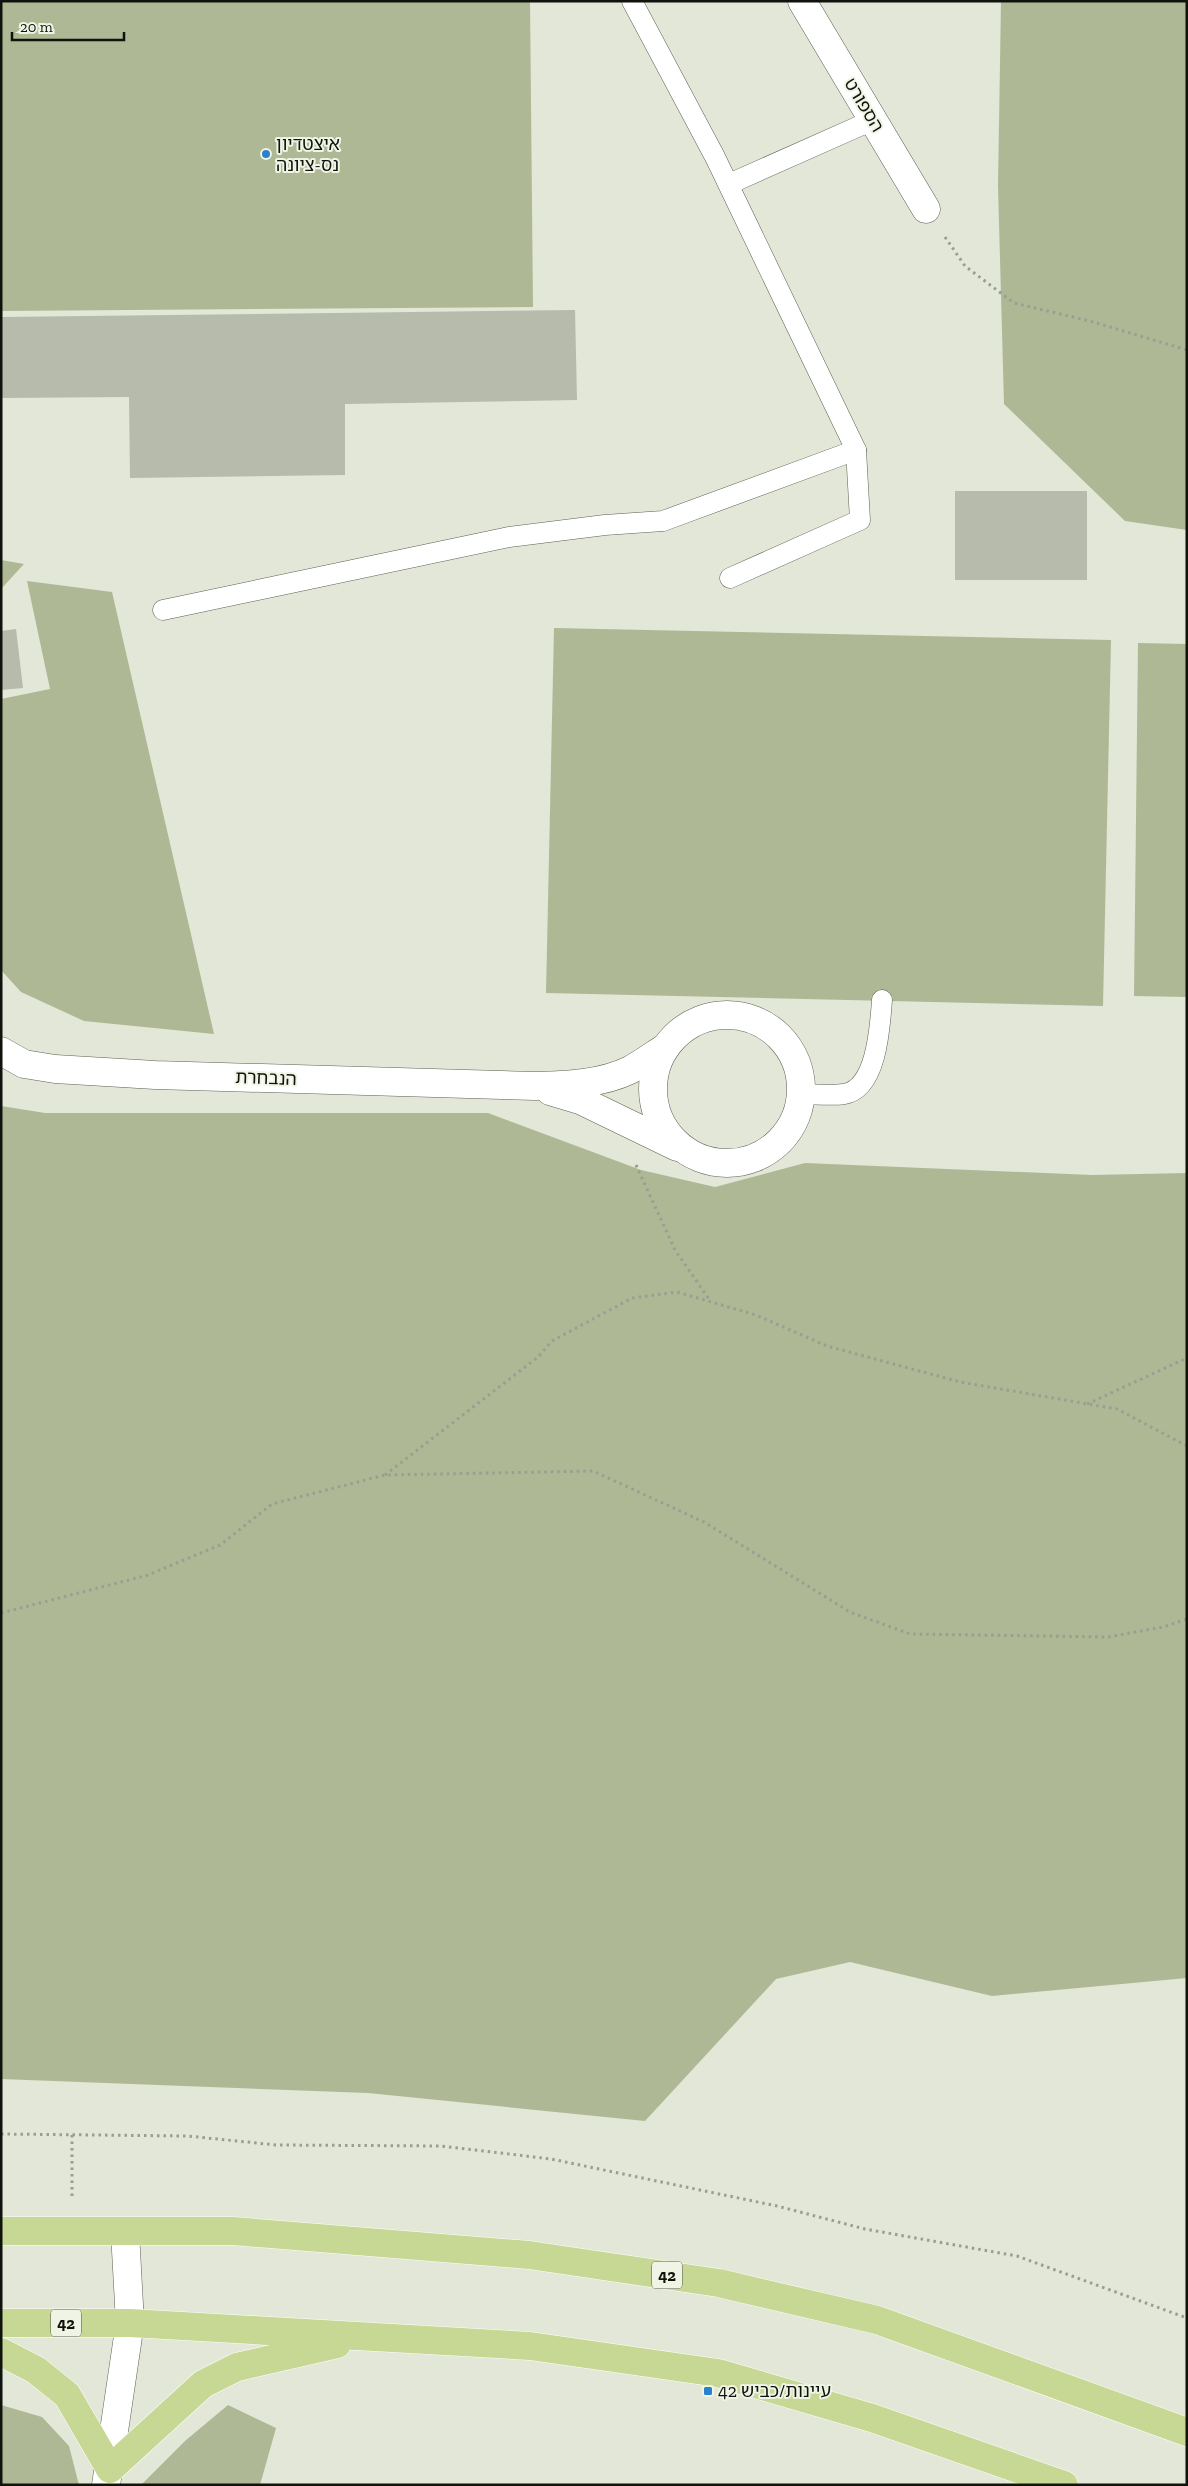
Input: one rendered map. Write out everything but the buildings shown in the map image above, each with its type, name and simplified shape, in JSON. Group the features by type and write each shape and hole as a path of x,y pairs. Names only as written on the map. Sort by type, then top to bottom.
{"highway":[{"name":"42","path":"1,2231 233,2231 529,2255 720,2283 877,2320 1187,2432"},
{"name":"42","path":"1,2323 130,2323 530,2346 718,2374 872,2418 1064,2485"},
{"path":"1,2352 36,2370 67,2395 108,2477 203,2384 237,2367 372,2336"}],"street":[{"name":"הספורט","path":"802,1 926,209"},
{"path":"728,1014 752,1018 773,1030 789,1048 799,1070 802,1094 796,1119 782,1141 761,1156 736,1164 711,1162 687,1152 669,1136 657,1116 653,1092 656,1068 666,1047 683,1029 704,1018 728,1014"},
{"name":"הנבחרת","path":"1,1051 24,1064 56,1069 155,1075 535,1086 573,1085 602,1079 630,1070 666,1047"},
{"name":"הנבחרת","path":"535,1086 580,1100 687,1152"},
{"path":"108,2477 130,2323 125,2232"}],"lane":[{"path":"632,1 729,184 856,450 860,520 730,578"},
{"path":"729,184 873,120"},
{"path":"163,610 509,536 605,525 663,521 856,450"},
{"path":"802,1094 846,1094 864,1082 877,1052 882,1000"}],"path":[{"path":"926,209 964,266 1014,303 1090,321 1187,350"},
{"path":"617,1118 645,1190 675,1250 710,1300"},
{"path":"385,1475 538,1357 552,1341 632,1298 677,1292 710,1300 756,1315 836,1349 960,1382 1117,1409 1187,1446"},
{"path":"1087,1404 1187,1358"},
{"path":"1,1613 148,1575 220,1545 272,1504 385,1475 593,1471 704,1522 850,1612 910,1634 1108,1637 1163,1627 1187,1619"},
{"path":"1,2134 188,2136 276,2145 441,2146 550,2159 768,2204 865,2229 1017,2256 1187,2318"},
{"path":"72,2135 72,2231"}],"green space":[{"name":"איצטדיון נס-ציונה","path":"1,1 530,1 533,307 1,311"},
{"path":"1001,1 1187,1 1187,530 1125,521 1004,404 998,186"},
{"path":"1,560 24,564 1,589"},
{"path":"27,581 112,592 214,1034 84,1021 21,992 1,970 1,699 50,689"},
{"path":"554,628 1111,640 1103,1006 546,993"},
{"path":"1138,643 1187,644 1187,997 1134,996"},
{"path":"1,1106 45,1113 488,1113 641,1170 715,1187 805,1163 1092,1175 1187,1173 1187,1978 992,1996 850,1962 776,1979 645,2121 368,2093 1,2079"},
{"path":"1,2405 42,2417 69,2446 79,2485 1,2485"},
{"path":"228,2405 276,2428 260,2485 141,2485 185,2441"}],"place":[{"name":"איצטדיון נס-ציונה","path":"266,154"},
{"name":"עיינות/כביש 42","path":"708,2391"}]}
